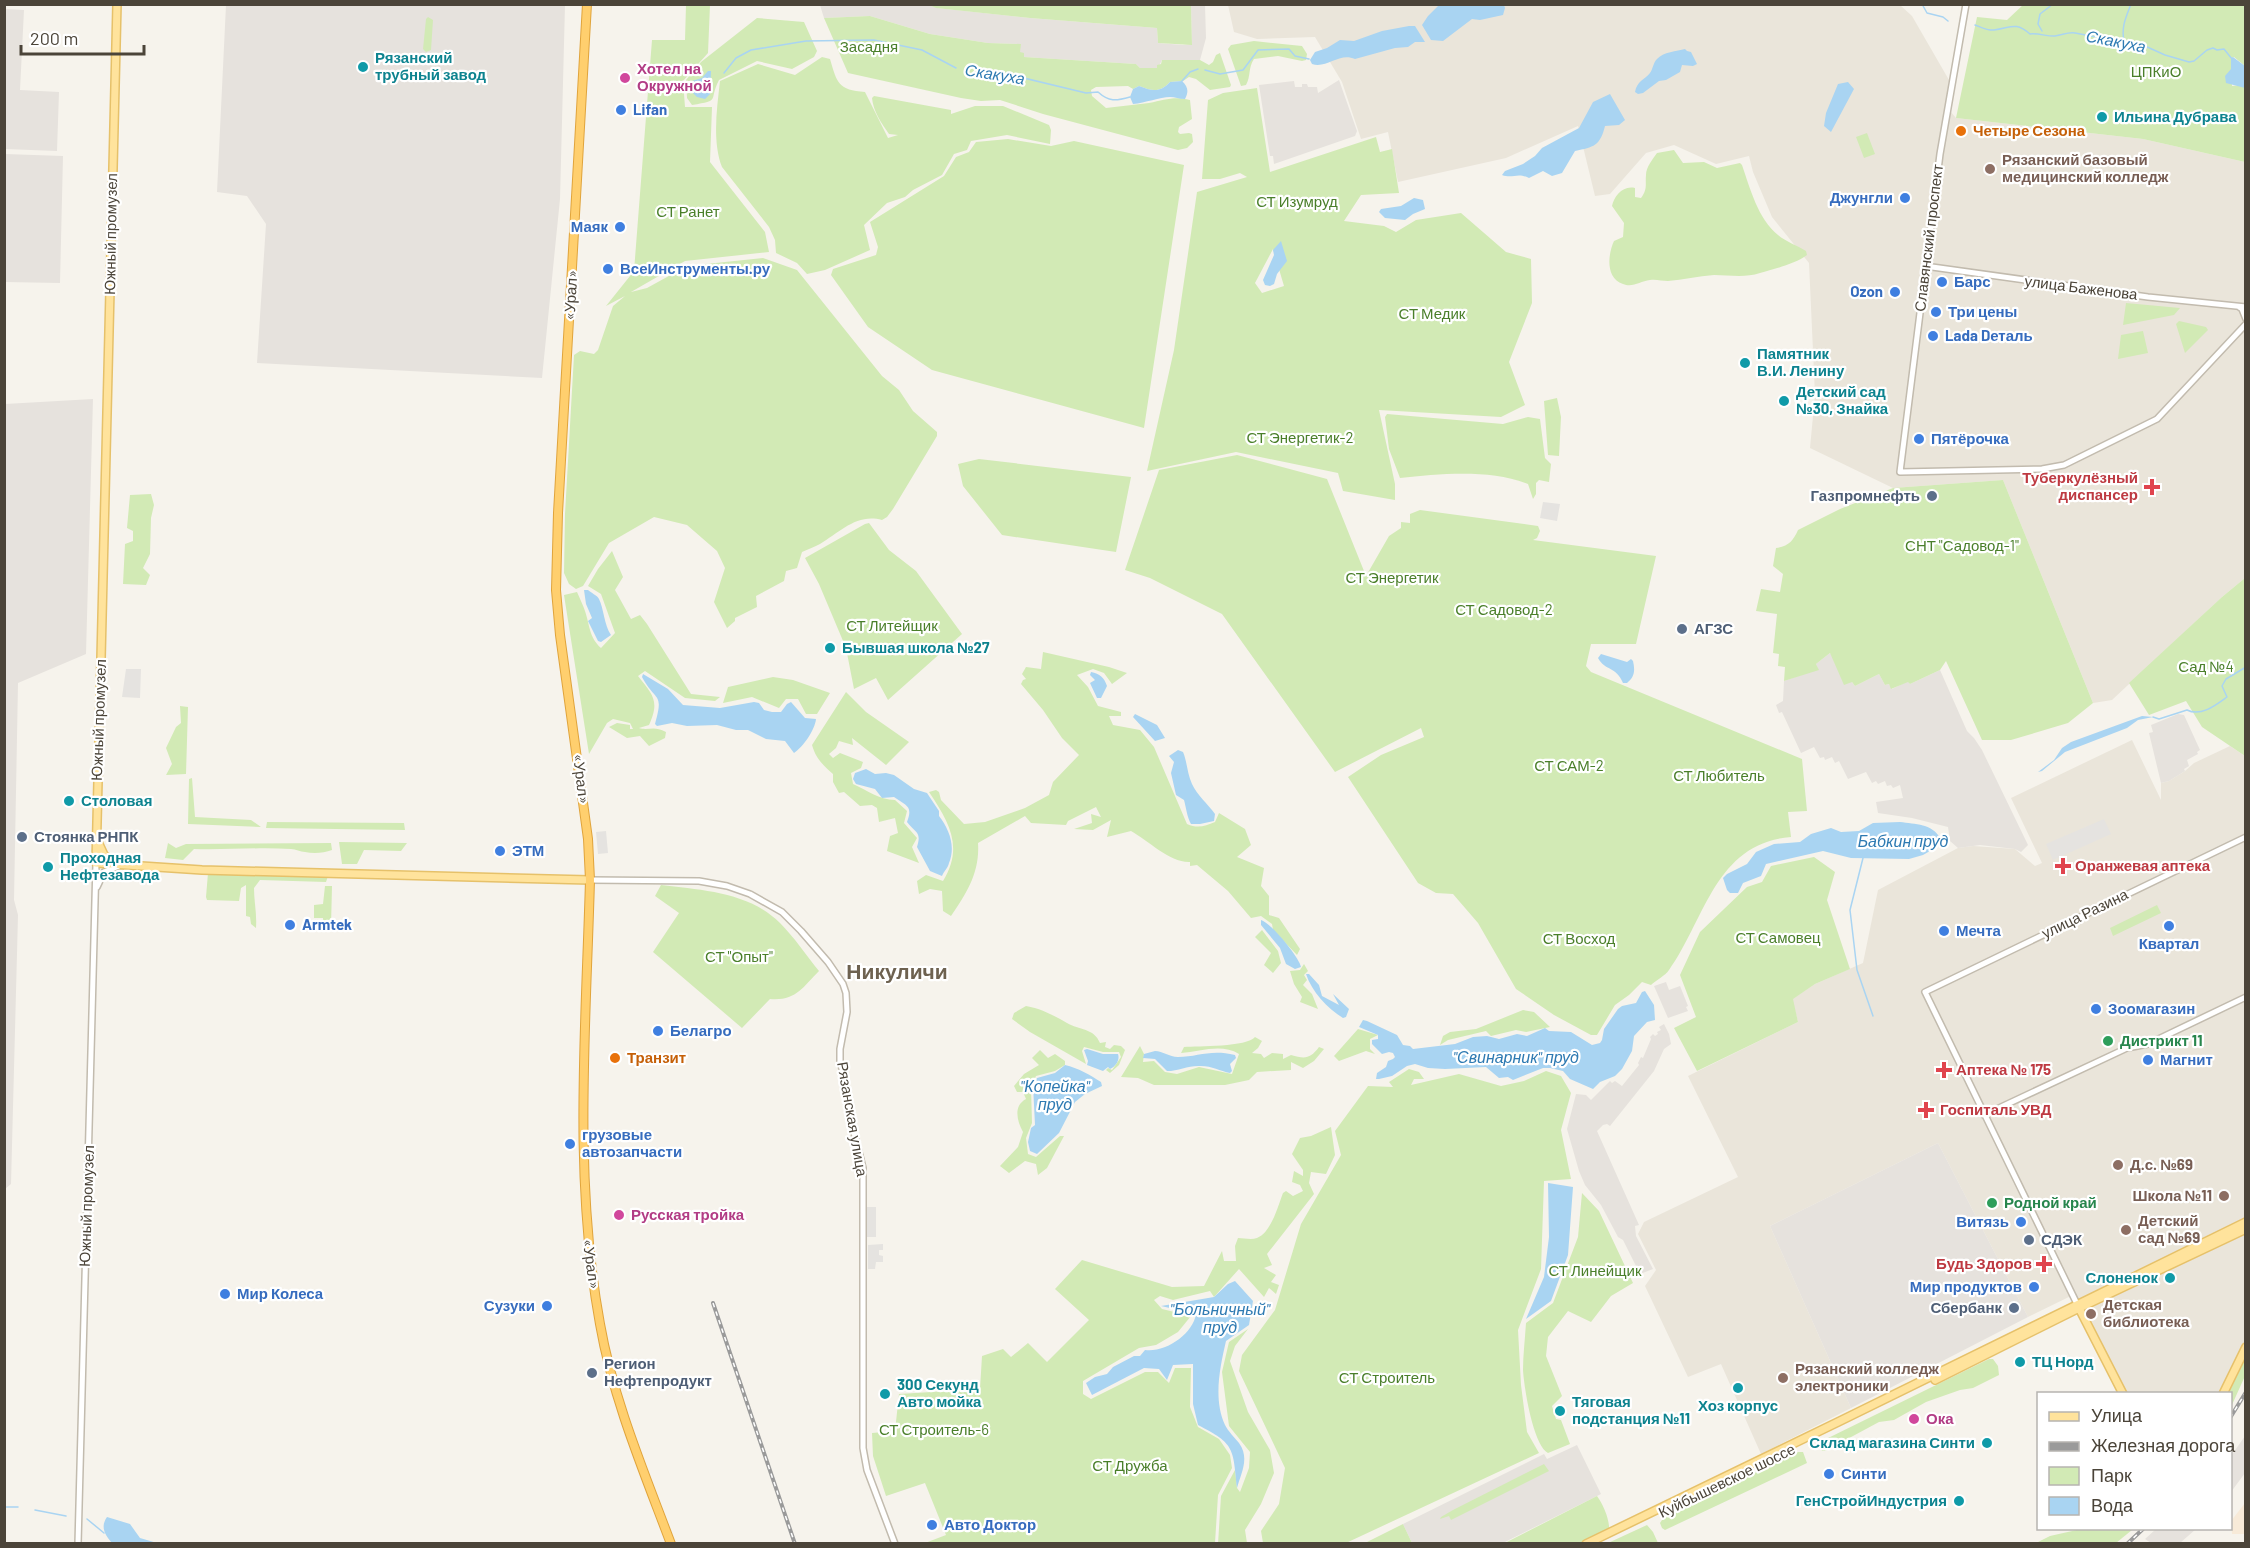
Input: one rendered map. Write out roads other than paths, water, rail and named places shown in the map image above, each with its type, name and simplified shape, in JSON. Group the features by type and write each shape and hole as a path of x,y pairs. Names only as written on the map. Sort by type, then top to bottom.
{"highway":[{"name":"«Урал»","path":"587,4 558,513 556,590 588,839 590,880 583,1156 585,1219 600,1326 619,1402 671,1544"}],"main road":[{"name":"Южный промузел","path":"96,863 117,4"},
{"path":"96,836 104,855 120,865"},
{"path":"96,863 202,870 590,880"},
{"name":"Куйбышевское шоссе","path":"1596,1544 2246,1221"},
{"name":"Куйбышевское шоссе","path":"1586,1544 2078,1306 2246,1229"},
{"path":"2078,1306 2122,1392"},
{"path":"2224,1392 2246,1347"}],"street":[{"name":"Славянский проспект","path":"1966,4 1940,154 1900,472 2042,468 2064,465 2157,419 2245,322"},
{"name":"улица Баженова","path":"1925,266 2157,298 2246,307"},
{"path":"2238,306 2242,309 2245,322"},
{"name":"улица Разина","path":"1984,1115 1925,992 2246,837"},
{"name":"Южный промузел","path":"78,1544 96,863"},
{"path":"95,891 104,872 120,865"},
{"name":"Рязанская улица","path":"590,880 699,881 728,886 750,894 782,912 815,946 843,984 847,1012 840,1061 846,1084 847,1105 863,1168 863,1448 867,1470 895,1544"},
{"path":"2078,1306 1984,1115 2127,1048 2148,1044 2246,998"}],"water":[{"path":"1439,5 1504,5 1505,8 1503,15 1480,20 1472,19 1443,41 1431,40 1422,25"},
{"path":"1415,26 1425,42 1415,42 1408,47 1317,65 1312,64 1310,60 1315,52 1340,40 1354,41 1382,31"},
{"path":"1685,49 1691,52 1697,64 1682,65 1680,72 1666,80 1659,81 1643,93 1635,92 1637,85 1650,73 1660,57 1666,53"},
{"path":"2233,57 2245,66 2245,88 2226,83 2225,76 2231,69 2231,58"},
{"path":"708,71 711,71 710,94 705,99 697,97 691,91 692,81 702,78"},
{"path":"1182,81 1187,89 1185,99 1166,97 1133,104 1130,97 1133,89 1139,86 1156,90 1170,82"},
{"path":"1848,82 1854,89 1831,132 1824,126 1826,113 1838,84"},
{"path":"1610,94 1625,120 1619,125 1605,126 1598,142 1575,151 1562,173 1552,176 1543,171 1529,178 1502,175 1505,171 1535,156 1542,148 1579,128 1593,102"},
{"path":"1414,198 1423,200 1425,209 1405,220 1385,218 1379,212 1381,209 1401,206"},
{"path":"1281,241 1287,261 1277,274 1274,284 1265,285 1263,280 1274,255 1273,250"},
{"path":"584,590 595,595 601,603 611,635 601,642 598,641 588,621 592,618 586,604"},
{"path":"1601,654 1627,662 1631,659 1634,670 1630,681 1623,683 1614,671 1601,662 1598,658"},
{"path":"1091,672 1101,676 1106,683 1107,686 1101,698 1097,698 1090,683 1095,680 1090,675"},
{"path":"643,674 668,689 683,705 720,708 754,702 759,703 764,710 781,712 791,702 805,718 816,719 815,723 808,738 794,753 785,741 766,739 748,730 736,730 717,725 687,726 672,723 657,726 655,724 659,701 642,677"},
{"path":"1135,714 1157,725 1165,738 1155,741 1133,717"},
{"path":"2142,716 2153,717 2138,720 2127,728 2065,752 2038,772 2054,760 2062,748 2071,742"},
{"path":"1178,750 1183,752 1194,788 1215,814 1214,821 1191,824 1184,800 1176,795 1171,773 1174,762 1169,756"},
{"path":"866,769 875,774 894,775 914,789 927,793 939,811 939,816 946,826 952,844 951,857 942,876 930,871 917,847 918,835 907,822 908,807 894,797 882,798 875,789 856,784 853,779 855,773"},
{"name":"Бабкин пруд","path":"1900,822 1933,830 1940,838 1937,847 1923,855 1909,859 1851,858 1823,851 1766,864 1761,876 1743,883 1738,893 1730,893 1727,890 1723,878 1727,874 1747,864 1756,852 1774,844 1800,842 1811,834 1831,828 1841,832 1859,831 1873,823"},
{"path":"1261,920 1266,922 1284,941 1301,967 1295,969 1286,964 1280,948 1261,925"},
{"path":"1306,974 1309,974 1319,985 1322,996 1339,1005 1333,994 1349,1009 1346,1017 1343,1018 1337,1014 1321,999"},
{"name":"\"Свинарник\" пруд","path":"1645,991 1654,1005 1655,1020 1647,1022 1634,1036 1632,1051 1622,1069 1593,1089 1570,1079 1563,1071 1550,1068 1543,1068 1513,1080 1508,1077 1499,1078 1486,1067 1445,1069 1428,1068 1415,1064 1407,1066 1392,1076 1376,1079 1377,1073 1395,1057 1389,1052 1382,1054 1372,1044 1372,1040 1378,1039 1378,1035 1359,1027 1363,1020 1367,1021 1397,1035 1403,1045 1413,1049 1455,1044 1473,1037 1487,1036 1499,1039 1517,1034 1527,1036 1545,1028 1549,1031 1571,1032 1592,1045 1600,1043 1604,1029 1618,1009 1636,1003"},
{"path":"1084,1050 1103,1054 1118,1054 1118,1061 1112,1068 1108,1067 1103,1071 1087,1065"},
{"path":"1155,1051 1175,1057 1226,1053 1235,1055 1236,1058 1230,1064 1232,1071 1230,1073 1201,1066 1167,1071 1155,1059 1143,1058 1144,1054"},
{"name":"\"Копейка\" пруд","path":"1065,1065 1088,1074 1101,1082 1102,1086 1075,1102 1059,1133 1037,1154 1030,1151 1028,1142 1031,1128 1035,1125 1033,1085 1037,1078 1055,1073"},
{"path":"1548,1183 1573,1187 1568,1255 1551,1301 1526,1319 1544,1277 1549,1237"},
{"name":"\"Больничный\" пруд","path":"1235,1281 1253,1301 1249,1325 1226,1341 1218,1394 1221,1415 1226,1427 1239,1443 1244,1454 1244,1466 1237,1488 1233,1455 1230,1449 1219,1437 1198,1425 1193,1404 1193,1364 1173,1365 1167,1380 1159,1369 1144,1368 1092,1395 1086,1383 1095,1377 1107,1374 1113,1367 1134,1356 1140,1356 1145,1350 1169,1345 1184,1335 1196,1314 1161,1306 1214,1297 1228,1284"},
{"path":"107,1517 130,1524 140,1538 157,1543 112,1543 104,1531"}],"waterway":[{"name":"Скакуха","path":"1922,4 1927,13 1943,17 1948,21"},
{"path":"2042,31 2038,24 2040,14 2053,4"},
{"path":"2124,41 2124,27 2131,4"},
{"name":"Скакуха","path":"1975,25 1992,30 2016,26 2030,34 2050,36 2075,33 2145,46 2189,62 2194,61 2207,50 2224,49 2232,59"},
{"name":"Скакуха","path":"724,73 736,58 751,50 806,41 874,40 922,50 956,68"},
{"name":"Скакуха","path":"1205,70 1220,74 1243,70 1258,50 1289,49 1295,56 1309,59"},
{"name":"Скакуха","path":"1182,81 1190,72 1198,69"},
{"name":"Скакуха","path":"979,71 1003,73 1086,93 1098,92 1113,100 1130,97"},
{"path":"2153,717 2159,719 2187,710 2198,712 2213,706 2227,697 2222,686 2226,679 2246,667"},
{"path":"1863,858 1850,910 1857,970 1873,1016"},
{"path":"4,1507 18,1507"},
{"path":"35,1510 66,1516"},
{"path":"87,1519 104,1533"}],"railway":[{"path":"713,1303 795,1544"},
{"path":"2232,1415 2246,1392"},
{"path":"2127,1544 2142,1530"}],"place":[{"name":"Рязанский трубный завод","path":"363,67"},
{"name":"Хотел на Окружной","path":"625,78"},
{"name":"Lifan","path":"621,110"},
{"name":"Ильина Дубрава","path":"2102,117"},
{"name":"Четыре Сезона","path":"1961,131"},
{"name":"Рязанский базовый медицинский колледж","path":"1990,169"},
{"name":"Джунгли","path":"1905,198"},
{"name":"Маяк","path":"620,227"},
{"name":"ВсеИнструменты.ру","path":"608,269"},
{"name":"Барс","path":"1942,282"},
{"name":"Ozon","path":"1895,292"},
{"name":"Три цены","path":"1936,312"},
{"name":"Lada Dеталь","path":"1933,336"},
{"name":"Памятник В.И. Ленину","path":"1745,363"},
{"name":"Детский сад №30, Знайка","path":"1784,401"},
{"name":"Пятёрочка","path":"1919,439"},
{"name":"Туберкулёзный диспансер","path":"2152,487"},
{"name":"Газпромнефть","path":"1932,496"},
{"name":"АГЗС","path":"1682,629"},
{"name":"Бывшая школа №27","path":"830,648"},
{"name":"Столовая","path":"69,801"},
{"name":"Стоянка РНПК","path":"22,837"},
{"name":"ЭТМ","path":"500,851"},
{"name":"Оранжевая аптека","path":"2063,866"},
{"name":"Проходная Нефтезавода","path":"48,867"},
{"name":"Armtek","path":"290,925"},
{"name":"Квартал","path":"2169,926"},
{"name":"Мечта","path":"1944,931"},
{"name":"Зоомагазин","path":"2096,1009"},
{"name":"Белагро","path":"658,1031"},
{"name":"Дистрикт 11","path":"2108,1041"},
{"name":"Транзит","path":"615,1058"},
{"name":"Магнит","path":"2148,1060"},
{"name":"Аптека № 175","path":"1944,1070"},
{"name":"Госпиталь УВД","path":"1926,1110"},
{"name":"грузовые автозапчасти","path":"570,1144"},
{"name":"Д.с. №69","path":"2118,1165"},
{"name":"Школа №11","path":"2224,1196"},
{"name":"Родной край","path":"1992,1203"},
{"name":"Русская тройка","path":"619,1215"},
{"name":"Витязь","path":"2021,1222"},
{"name":"Детский сад №69","path":"2126,1230"},
{"name":"СДЭК","path":"2029,1240"},
{"name":"Будь Здоров","path":"2044,1264"},
{"name":"Слоненок","path":"2170,1278"},
{"name":"Мир продуктов","path":"2034,1287"},
{"name":"Мир Колеса","path":"225,1294"},
{"name":"Сузуки","path":"547,1306"},
{"name":"Сбербанк","path":"2014,1308"},
{"name":"Детская библиотека","path":"2091,1314"},
{"name":"ТЦ Норд","path":"2020,1362"},
{"name":"Регион Нефтепродукт","path":"592,1373"},
{"name":"Рязанский колледж электроники","path":"1783,1378"},
{"name":"Хоз корпус","path":"1738,1388"},
{"name":"300 Секунд Авто мойка","path":"885,1394"},
{"name":"Тяговая подстанция №11","path":"1560,1411"},
{"name":"Ока","path":"1914,1419"},
{"name":"Склад магазина Синти","path":"1987,1443"},
{"name":"Синти","path":"1829,1474"},
{"name":"ГенСтройИндустрия","path":"1959,1501"},
{"name":"Авто Доктор","path":"932,1525"}],"district":[{"name":"Никуличи","path":"897,972"}],"park label":[{"name":"Засадня","path":"869,47"},
{"name":"ЦПКиО","path":"2156,72"},
{"name":"СТ Изумруд","path":"1297,202"},
{"name":"СТ Ранет","path":"688,212"},
{"name":"СТ Медик","path":"1432,314"},
{"name":"СТ Энергетик-2","path":"1300,438"},
{"name":"СНТ \"Садовод-1\"","path":"1962,546"},
{"name":"СТ Энергетик","path":"1392,578"},
{"name":"СТ Садовод-2","path":"1504,610"},
{"name":"СТ Литейщик","path":"892,626"},
{"name":"Сад №4","path":"2206,667"},
{"name":"СТ САМ-2","path":"1569,766"},
{"name":"СТ Любитель","path":"1719,776"},
{"name":"СТ Самовец","path":"1778,938"},
{"name":"СТ Восход","path":"1579,939"},
{"name":"СТ \"Опыт\"","path":"739,957"},
{"name":"СТ Линейщик","path":"1595,1271"},
{"name":"СТ Строитель","path":"1387,1378"},
{"name":"СТ Строитель-6","path":"934,1430"},
{"name":"СТ Дружба","path":"1130,1466"}]}
